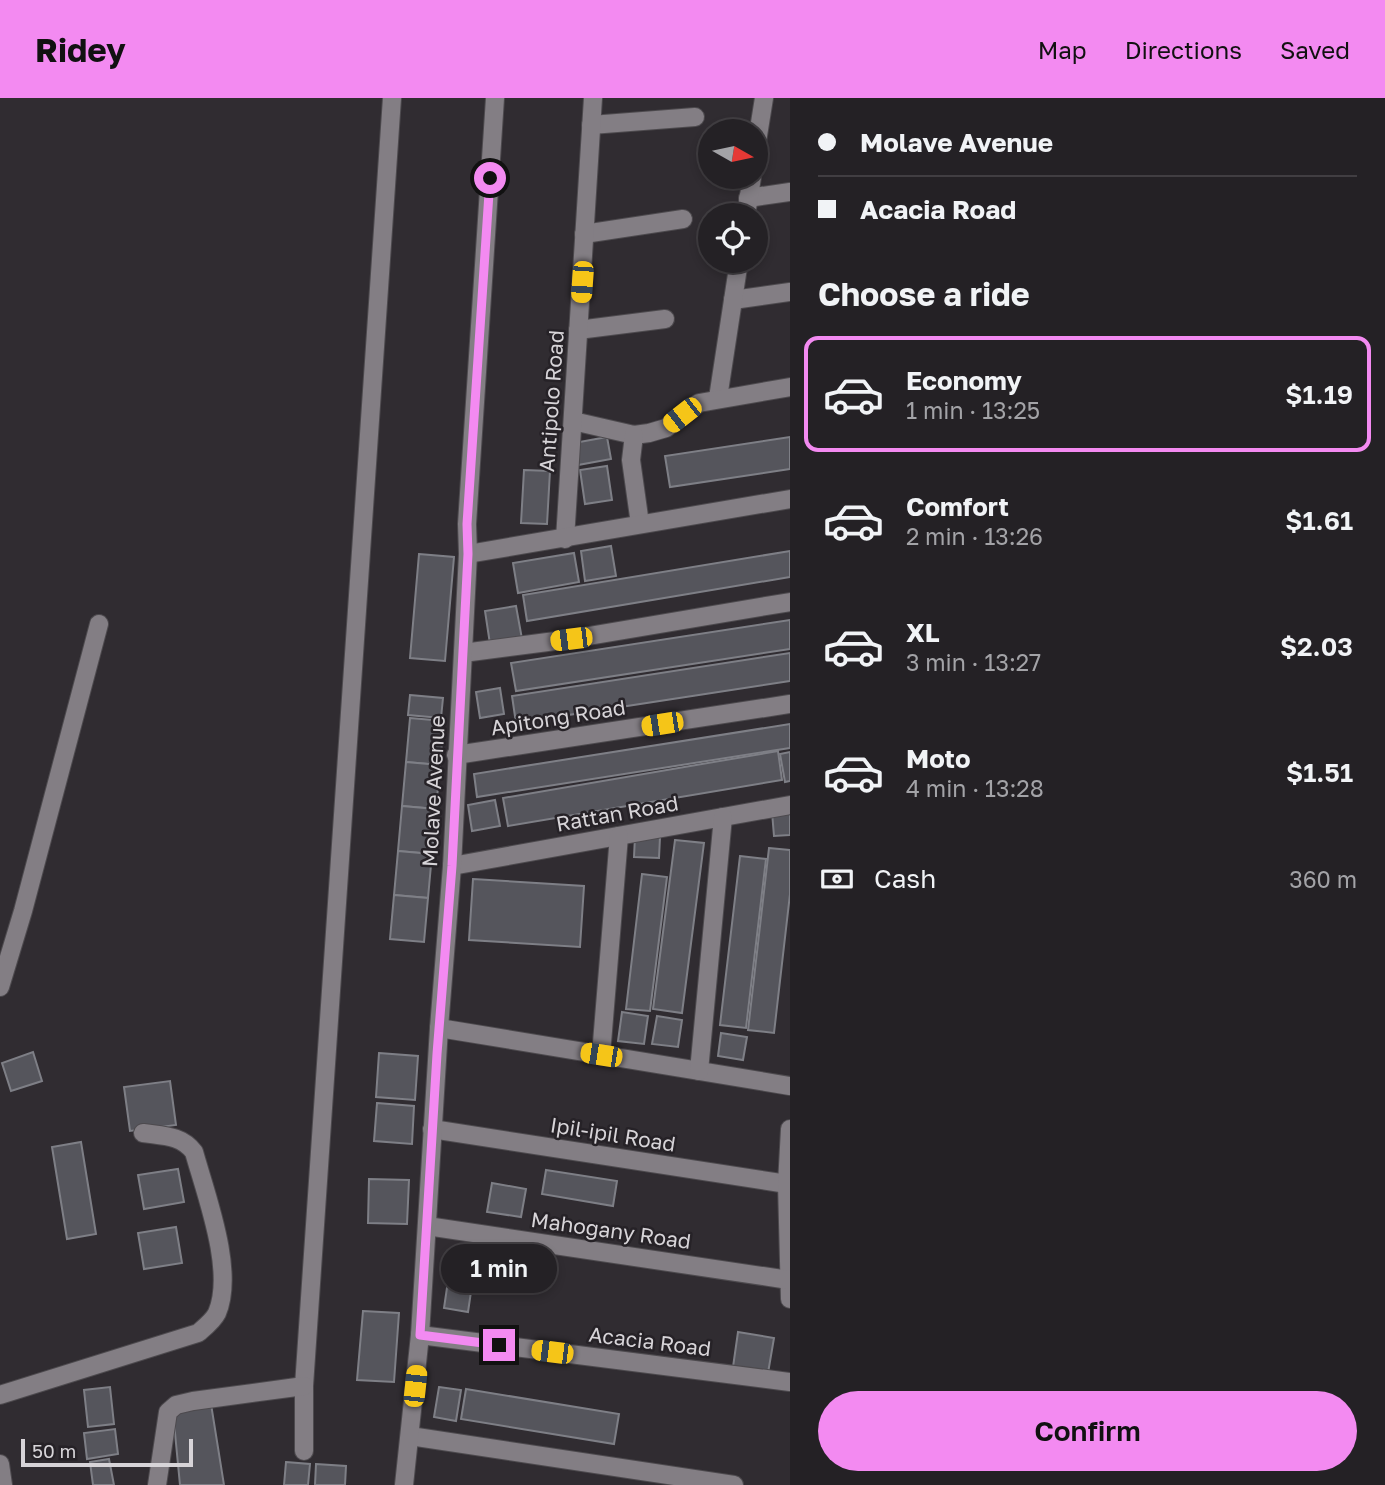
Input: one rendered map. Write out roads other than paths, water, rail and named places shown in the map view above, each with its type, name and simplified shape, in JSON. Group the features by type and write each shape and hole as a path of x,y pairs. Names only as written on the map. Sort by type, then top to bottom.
{"street":[{"path":"304,1451 304,1386 392,98"},
{"name":"Molave Avenue","path":"404,1485 420,1335 452,866 468,554 467,524 495,98"},
{"name":"Antipolo Road","path":"565,539 593,98"},
{"path":"761,119 765,98"},
{"path":"591,125 695,117"},
{"path":"756,203 790,192"},
{"path":"584,234 683,219"},
{"path":"718,398 737,273"},
{"path":"733,300 790,292"},
{"path":"578,330 664,319"},
{"path":"573,421 634,435 666,428 699,402 790,387"},
{"path":"634,435 631,460 640,524"},
{"path":"468,554 790,499"},
{"path":"463,653 571,639 790,602"},
{"path":"0,988 99,624"},
{"name":"Apitong Road","path":"457,755 790,704"},
{"name":"Rattan Road","path":"452,866 790,805"},
{"path":"699,1071 723,817"},
{"path":"601,1055 619,836"},
{"path":"439,1028 790,1086"},
{"name":"Ipil-ipil Road","path":"432,1129 787,1184"},
{"path":"790,1129 787,1184 790,1299"},
{"path":"0,1395 198,1333 216,1314 222,1287 223,1259 194,1152 187,1142 176,1137 143,1133"},
{"name":"Mahogany Road","path":"426,1226 789,1280"},
{"name":"Acacia Road","path":"420,1335 790,1382"},
{"path":"157,1485 169,1412 176,1405 304,1386"},
{"path":"410,1436 734,1485"},
{"path":"0,1464 3,1485"}]}
